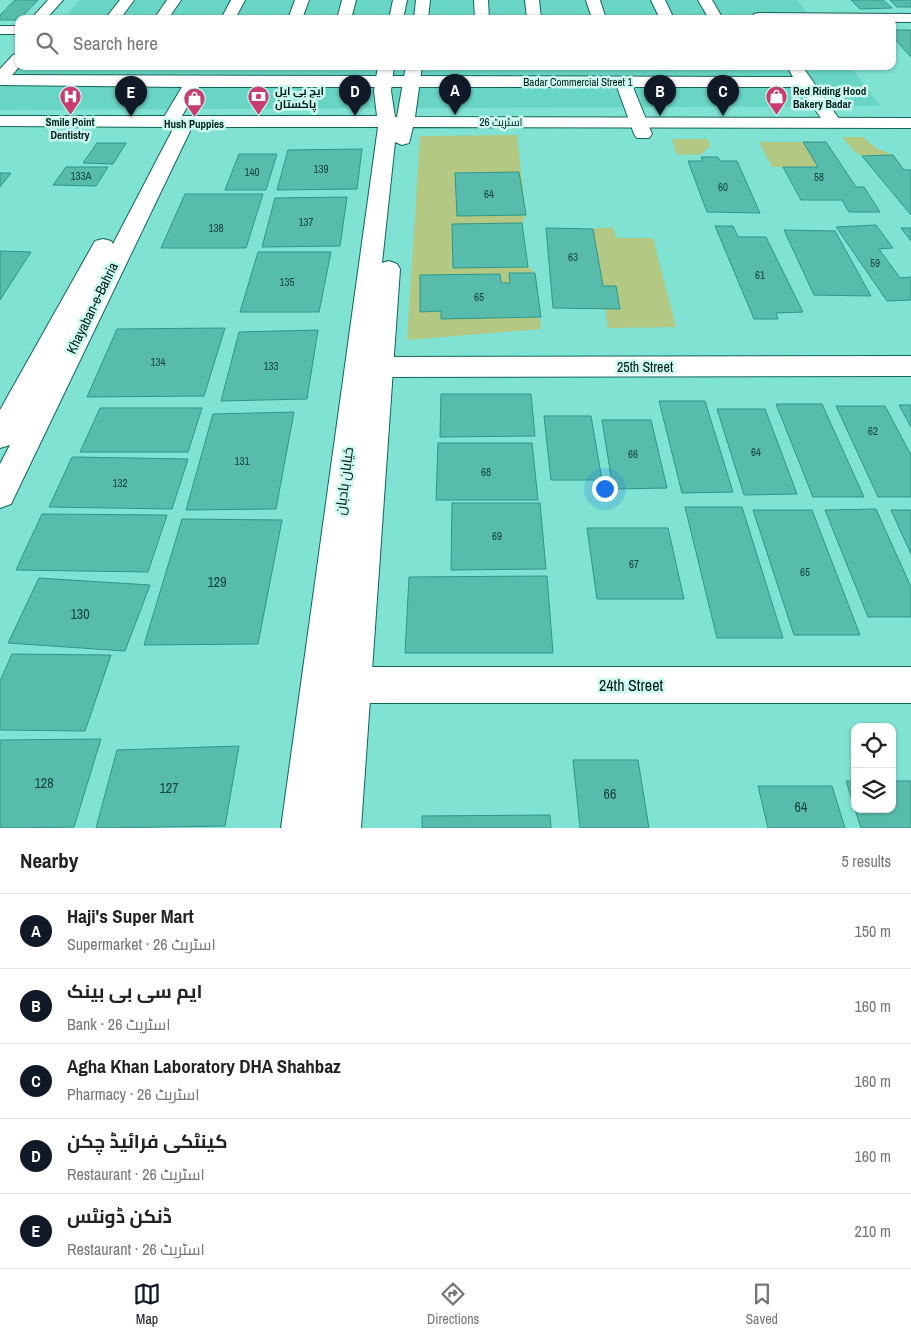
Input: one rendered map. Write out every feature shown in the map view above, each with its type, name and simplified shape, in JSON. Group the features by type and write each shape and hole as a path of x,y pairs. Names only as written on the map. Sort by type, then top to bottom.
{"street":[{"path":"42,15 56,0"},
{"path":"59,15 72,0"},
{"path":"115,15 127,0"},
{"path":"165,15 174,0"},
{"path":"230,15 238,0"},
{"path":"296,15 302,0"},
{"path":"345,15 349,0"},
{"path":"397,15 400,0"},
{"path":"421,15 423,0"},
{"path":"481,0 482,15"},
{"path":"532,0 534,15"},
{"path":"593,0 598,15"},
{"path":"658,0 665,15"},
{"path":"705,0 714,15"},
{"path":"834,6 842,15"},
{"path":"757,14 786,15"},
{"path":"896,18 911,18"},
{"path":"0,30 15,30"},
{"path":"0,59 15,43"},
{"path":"0,79 15,62"},
{"path":"62,80 71,70"},
{"path":"120,81 127,70"},
{"path":"269,82 274,70"},
{"path":"324,83 328,70"},
{"path":"385,70 383,105 395,128"},
{"path":"395,128 412,84 414,70"},
{"path":"692,70 698,82"},
{"path":"746,70 754,82"},
{"path":"796,70 833,123"},
{"name":"Badar Commercial Street 1","path":"383,84 412,84 483,74 540,74 623,82 804,82"},
{"path":"0,79 383,84"},
{"path":"174,128 193,82"},
{"path":"623,82 640,128"},
{"name":"اسٹریٹ 26","path":"0,122 174,128 640,128 911,135"},
{"name":"اسٹریٹ 26","path":"640,128 911,123"},
{"name":"اسٹریٹ 26","path":"0,135 174,128"},
{"name":"Khayaban-e-Bahria","path":"0,436 174,128"},
{"name":"Khayaban-e-Bahria","path":"0,494 174,128"},
{"name":"خیابان بادبان","path":"302,828 335,685 395,128"},
{"name":"25th Street","path":"368,367 911,366"},
{"name":"خیابان بادبان","path":"335,685 340,828"},
{"name":"24th Street","path":"335,685 911,685"}],"shaded area":[{"path":"80,0 797,0 809,15 67,15"},
{"path":"16,70 853,70 881,106 0,110 0,88"}],"green space":[{"path":"517,135 526,215 522,223 528,266 535,273 541,329 407,340 420,136"},
{"path":"843,137 863,137 874,147 893,155 864,156 854,151"},
{"path":"672,139 708,139 710,146 702,154 677,155"},
{"path":"759,142 803,142 818,167 772,167"},
{"path":"613,227 616,238 653,238 676,327 608,328 593,229"}],"building":[{"path":"15,0 38,0 24,15 15,15 15,20 0,20 0,15"},
{"path":"851,0 883,0 892,8 860,9"},
{"path":"890,0 911,0 911,7 897,7"},
{"path":"896,30 911,30 911,57 896,40"},
{"path":"803,142 826,142 856,187 864,187 880,212 849,212 842,200 801,200 783,167 818,167"},
{"path":"97,143 126,143 113,164 83,163"},
{"path":"362,149 357,189 277,190 288,150"},
{"path":"239,154 277,154 266,190 225,190"},
{"path":"893,155 904,170 911,170 911,215 862,156"},
{"path":"701,157 718,157 720,161 737,161 760,213 707,212 688,161 703,161"},
{"path":"66,167 108,167 96,186 53,185"},
{"path":"519,172 526,215 457,216 455,173"},
{"path":"0,173 11,173 0,187"},
{"path":"185,194 263,194 246,248 161,248"},
{"path":"347,197 340,246 262,247 275,198"},
{"path":"522,223 528,267 453,268 452,224"},
{"path":"876,225 893,248 879,249 900,278 911,277 911,300 887,301 836,227"},
{"path":"715,226 733,226 738,237 766,237 803,312 776,313 778,319 754,319"},
{"path":"546,228 593,229 603,286 616,286 620,309 553,308"},
{"path":"901,228 911,228 911,241"},
{"path":"784,230 835,231 871,296 814,295"},
{"path":"0,251 31,252 0,300"},
{"path":"258,252 331,252 319,312 240,312"},
{"path":"509,273 535,273 541,317 441,319 441,311 420,312 420,275 500,274 501,283 510,283"},
{"path":"225,328 204,396 87,397 117,329"},
{"path":"318,330 307,399 221,401 239,332"},
{"path":"441,394 531,394 535,436 440,437"},
{"path":"659,401 705,401 733,492 682,493"},
{"path":"776,404 822,404 864,497 813,497"},
{"path":"899,405 911,405 911,427"},
{"path":"836,406 885,406 911,455 911,497 878,497"},
{"path":"100,408 202,408 188,452 80,452"},
{"path":"717,409 765,409 797,494 744,495"},
{"path":"294,412 276,509 186,510 213,414"},
{"path":"544,416 591,416 602,480 551,480"},
{"path":"602,420 651,420 667,488 613,489"},
{"path":"438,443 532,443 538,500 436,500"},
{"path":"72,457 188,459 172,509 49,507"},
{"path":"452,503 540,503 546,569 451,570"},
{"path":"685,507 742,507 783,638 717,638"},
{"path":"876,509 911,587 911,617 868,617 825,510"},
{"path":"753,510 812,510 860,635 794,635"},
{"path":"891,510 911,510 911,554"},
{"path":"42,514 167,515 148,572 16,570"},
{"path":"182,519 282,520 258,644 144,645"},
{"path":"587,528 668,528 684,599 597,599"},
{"path":"547,576 553,653 405,653 409,577"},
{"path":"39,578 150,585 125,651 8,643"},
{"path":"12,654 111,655 85,731 0,730 0,681"},
{"path":"101,739 74,827 0,828 0,740"},
{"path":"239,746 225,826 96,828 117,750"},
{"path":"573,760 638,760 649,828 580,828"},
{"path":"846,781 851,781 851,797"},
{"path":"896,781 911,781 911,828 861,828 856,813 896,813"},
{"path":"758,786 832,786 845,828 768,828"},
{"path":"550,815 551,828 422,828 422,816"}],"place":[{"name":"Smile Point Dentistry","path":"70,115"},
{"name":"Haji's Super Mart","path":"455,115"},
{"name":"ایچ بی ایل پاکستان","path":"259,116"},
{"name":"کینٹکی فرائیڈ چکن","path":"355,116"},
{"name":"ایم سی بی بینک","path":"660,116"},
{"name":"Agha Khan Laboratory DHA Shahbaz","path":"723,116"},
{"name":"Red Riding Hood Bakery Badar","path":"777,116"},
{"name":"ڈنکن ڈونٹس","path":"131,117"},
{"name":"Hush Puppies","path":"194,117"}]}
